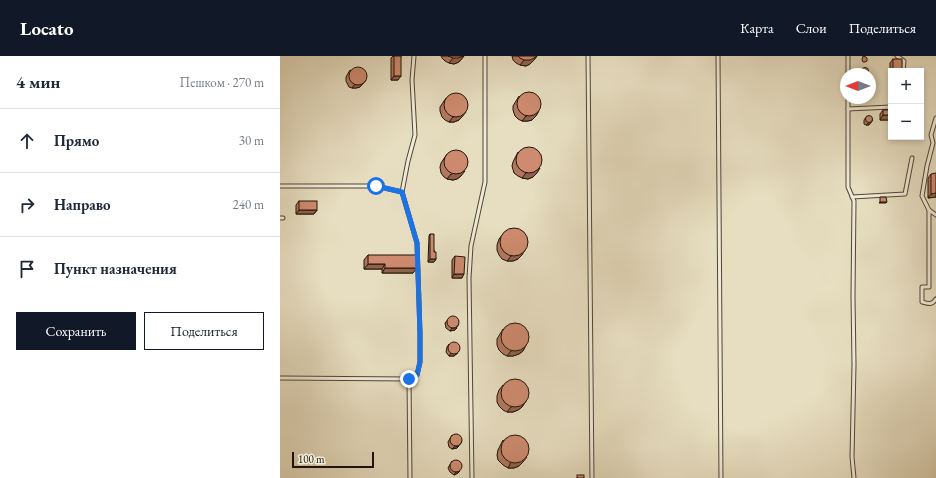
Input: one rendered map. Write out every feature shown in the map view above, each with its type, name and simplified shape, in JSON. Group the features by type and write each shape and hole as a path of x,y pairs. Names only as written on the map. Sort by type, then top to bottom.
{"lane":[{"path":"280,378 409,379 417,375 420,362 417,243 402,192 415,135 412,80 414,56"},
{"path":"472,478 470,278 471,246 485,182 485,56"},
{"path":"588,56 592,478"},
{"path":"718,56 721,478"},
{"path":"848,56 848,68"},
{"path":"898,56 904,61 903,68"},
{"path":"848,104 848,187 854,201 854,365 852,457 854,478"},
{"path":"848,109 888,107"},
{"path":"936,118 931,135 933,143 927,166 922,196 929,210 929,287 922,287 922,302 928,304 933,303 936,299"},
{"path":"852,197 905,194 912,158"},
{"path":"280,186 376,186 402,192"},
{"path":"929,210 936,215"},
{"path":"409,379 410,478"}],"building":[{"path":"394,56 401,56 401,76 394,76"},
{"path":"448,56 463,56 453,58"},
{"path":"518,56 537,56 530,60 524,60"},
{"path":"863,56 867,58 867,61 863,62"},
{"path":"893,59 902,59 902,68 893,68"},
{"path":"358,67 364,70 367,76 364,82 358,85 352,82 349,76 352,70"},
{"path":"524,92 534,92 541,99 541,109 534,116 524,116 517,109 517,99"},
{"path":"456,93 465,96 468,105 465,114 456,117 447,114 444,105 447,96"},
{"path":"883,110 888,110 888,115 883,115"},
{"path":"869,115 872,116 872,122 869,123 866,122 865,119 866,116"},
{"path":"529,147 538,151 542,160 538,169 529,173 520,169 516,160 520,151"},
{"path":"456,150 465,153 468,162 465,171 456,174 447,171 444,162 447,153"},
{"path":"936,173 936,193 931,194 931,174"},
{"path":"880,197 886,197 887,202 880,202"},
{"path":"299,201 317,201 317,210 299,210"},
{"path":"514,228 524,232 528,242 524,252 514,256 504,252 500,242 504,232"},
{"path":"430,234 434,234 434,252 436,252 436,259 430,259"},
{"path":"368,255 417,255 417,268 385,268 385,264 368,264"},
{"path":"455,256 465,257 464,274 454,274"},
{"path":"453,316 457,318 459,322 457,326 453,328 449,326 447,322 449,318"},
{"path":"515,323 525,327 529,337 525,347 515,351 505,347 501,337 505,327"},
{"path":"454,342 458,344 460,348 458,352 454,354 450,352 448,348 450,344"},
{"path":"515,379 525,383 529,393 525,403 515,407 505,403 501,393 505,383"},
{"path":"456,434 460,436 462,440 460,444 456,446 452,444 450,440 452,436"},
{"path":"515,435 525,439 529,449 525,459 515,463 505,459 501,449 505,439"},
{"path":"456,460 460,462 462,466 460,470 456,472 452,470 450,466 452,462"},
{"path":"577,475 584,475 584,478 577,478"}],"route":[{"path":"376,186 402,192 417,243 420,362 417,375 409,379"}]}
